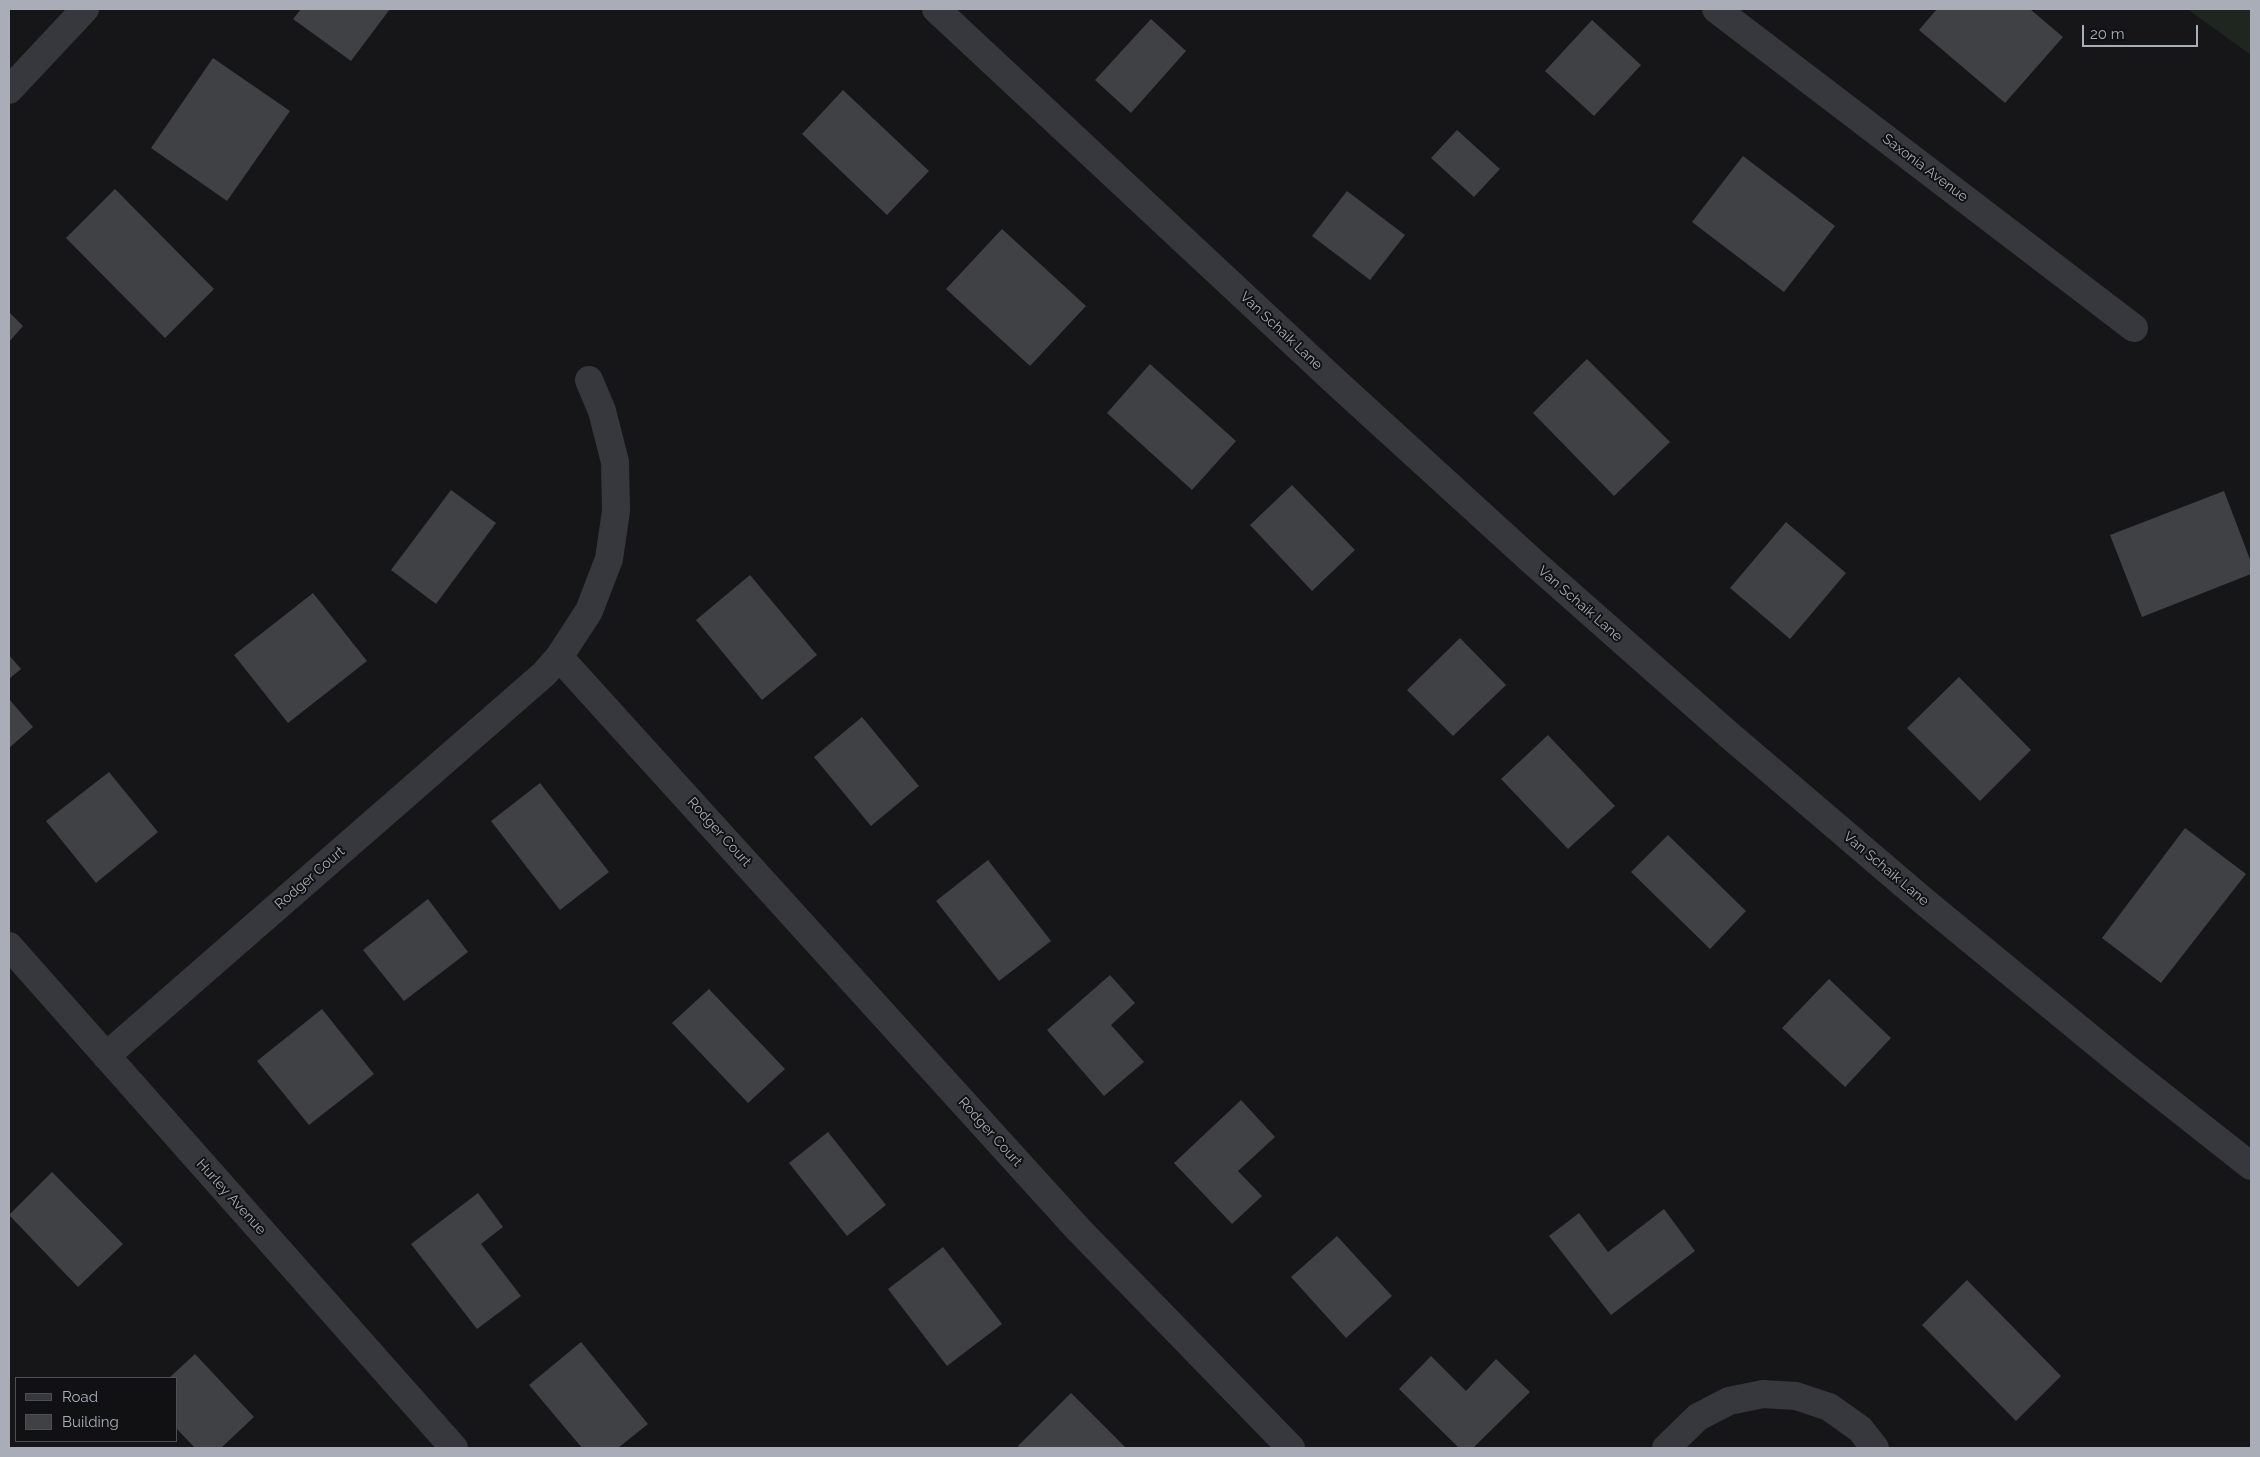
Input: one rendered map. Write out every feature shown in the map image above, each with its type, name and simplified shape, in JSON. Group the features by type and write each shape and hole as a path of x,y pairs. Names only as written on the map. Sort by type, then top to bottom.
{"street":[{"path":"9,90 85,9"},
{"name":"Van Schaik Lane","path":"936,9 1339,385 1532,561 1706,715 1926,903 2128,1069 2251,1166"},
{"name":"Saxonia Avenue","path":"1716,9 2134,328"},
{"path":"560,657 589,611 609,559 616,511 615,462 602,411 589,380"},
{"name":"Rodger Court","path":"106,1056 529,687 560,657 1078,1229 1291,1448"},
{"name":"Hurley Avenue","path":"9,946 454,1448"},
{"path":"1666,1448 1698,1417 1729,1401 1763,1394 1796,1396 1830,1408 1860,1429 1876,1448"}],"shaded area":[{"path":"2187,9 2251,9 2251,55"}],"building":[{"path":"301,9 390,9 351,61 293,19"},
{"path":"1937,9 2030,9 2063,37 2005,103 1919,30"},
{"path":"1151,19 1186,51 1131,113 1095,80"},
{"path":"1592,20 1641,65 1594,116 1545,71"},
{"path":"213,58 290,111 227,201 151,148"},
{"path":"843,90 929,171 887,215 802,134"},
{"path":"1457,130 1500,169 1474,197 1431,158"},
{"path":"1743,156 1835,226 1784,292 1692,222"},
{"path":"115,189 214,289 165,338 66,238"},
{"path":"1347,191 1405,235 1370,280 1312,236"},
{"path":"1002,229 1086,306 1030,366 946,289"},
{"path":"9,312 23,326 9,342"},
{"path":"1587,359 1670,442 1614,496 1533,413"},
{"path":"1150,364 1236,441 1192,490 1107,413"},
{"path":"1292,485 1355,550 1312,591 1250,525"},
{"path":"451,490 496,523 436,604 391,570"},
{"path":"2224,491 2251,562 2251,574 2142,617 2110,535"},
{"path":"1786,522 1846,573 1790,639 1730,588"},
{"path":"750,575 817,655 762,700 696,620"},
{"path":"313,593 367,661 288,723 234,655"},
{"path":"1460,638 1506,685 1453,736 1407,690"},
{"path":"9,655 21,669 9,679"},
{"path":"1959,677 2031,750 1980,801 1907,728"},
{"path":"9,699 33,727 9,748"},
{"path":"862,717 919,786 871,826 814,757"},
{"path":"1548,735 1615,806 1568,849 1501,779"},
{"path":"109,772 158,832 96,883 46,821"},
{"path":"540,783 609,872 560,910 491,821"},
{"path":"2185,828 2246,874 2161,983 2102,938"},
{"path":"1668,835 1746,911 1710,949 1631,872"},
{"path":"988,860 1051,941 999,981 936,901"},
{"path":"428,899 468,952 404,1001 363,950"},
{"path":"1110,975 1135,1003 1111,1025 1144,1062 1104,1096 1047,1030"},
{"path":"1829,979 1891,1038 1845,1087 1782,1028"},
{"path":"709,989 785,1069 748,1103 672,1023"},
{"path":"322,1009 374,1074 309,1125 257,1061"},
{"path":"1241,1100 1275,1137 1238,1171 1262,1196 1232,1224 1174,1163"},
{"path":"828,1132 886,1205 847,1236 789,1163"},
{"path":"52,1172 123,1244 78,1287 9,1215"},
{"path":"478,1193 503,1227 481,1244 521,1296 477,1329 411,1244"},
{"path":"1664,1209 1695,1251 1611,1315 1549,1236 1579,1213 1608,1252"},
{"path":"1337,1236 1392,1296 1346,1338 1291,1277"},
{"path":"943,1247 1002,1324 947,1366 888,1289"},
{"path":"1967,1280 2061,1376 2016,1421 1922,1325"},
{"path":"581,1342 648,1424 618,1448 582,1448 529,1385"},
{"path":"195,1354 254,1417 221,1448 195,1448 178,1430 178,1377 170,1377"},
{"path":"1431,1356 1466,1391 1496,1359 1530,1392 1473,1448 1459,1448 1399,1389"},
{"path":"1071,1393 1126,1448 1020,1448 1018,1446"}]}
